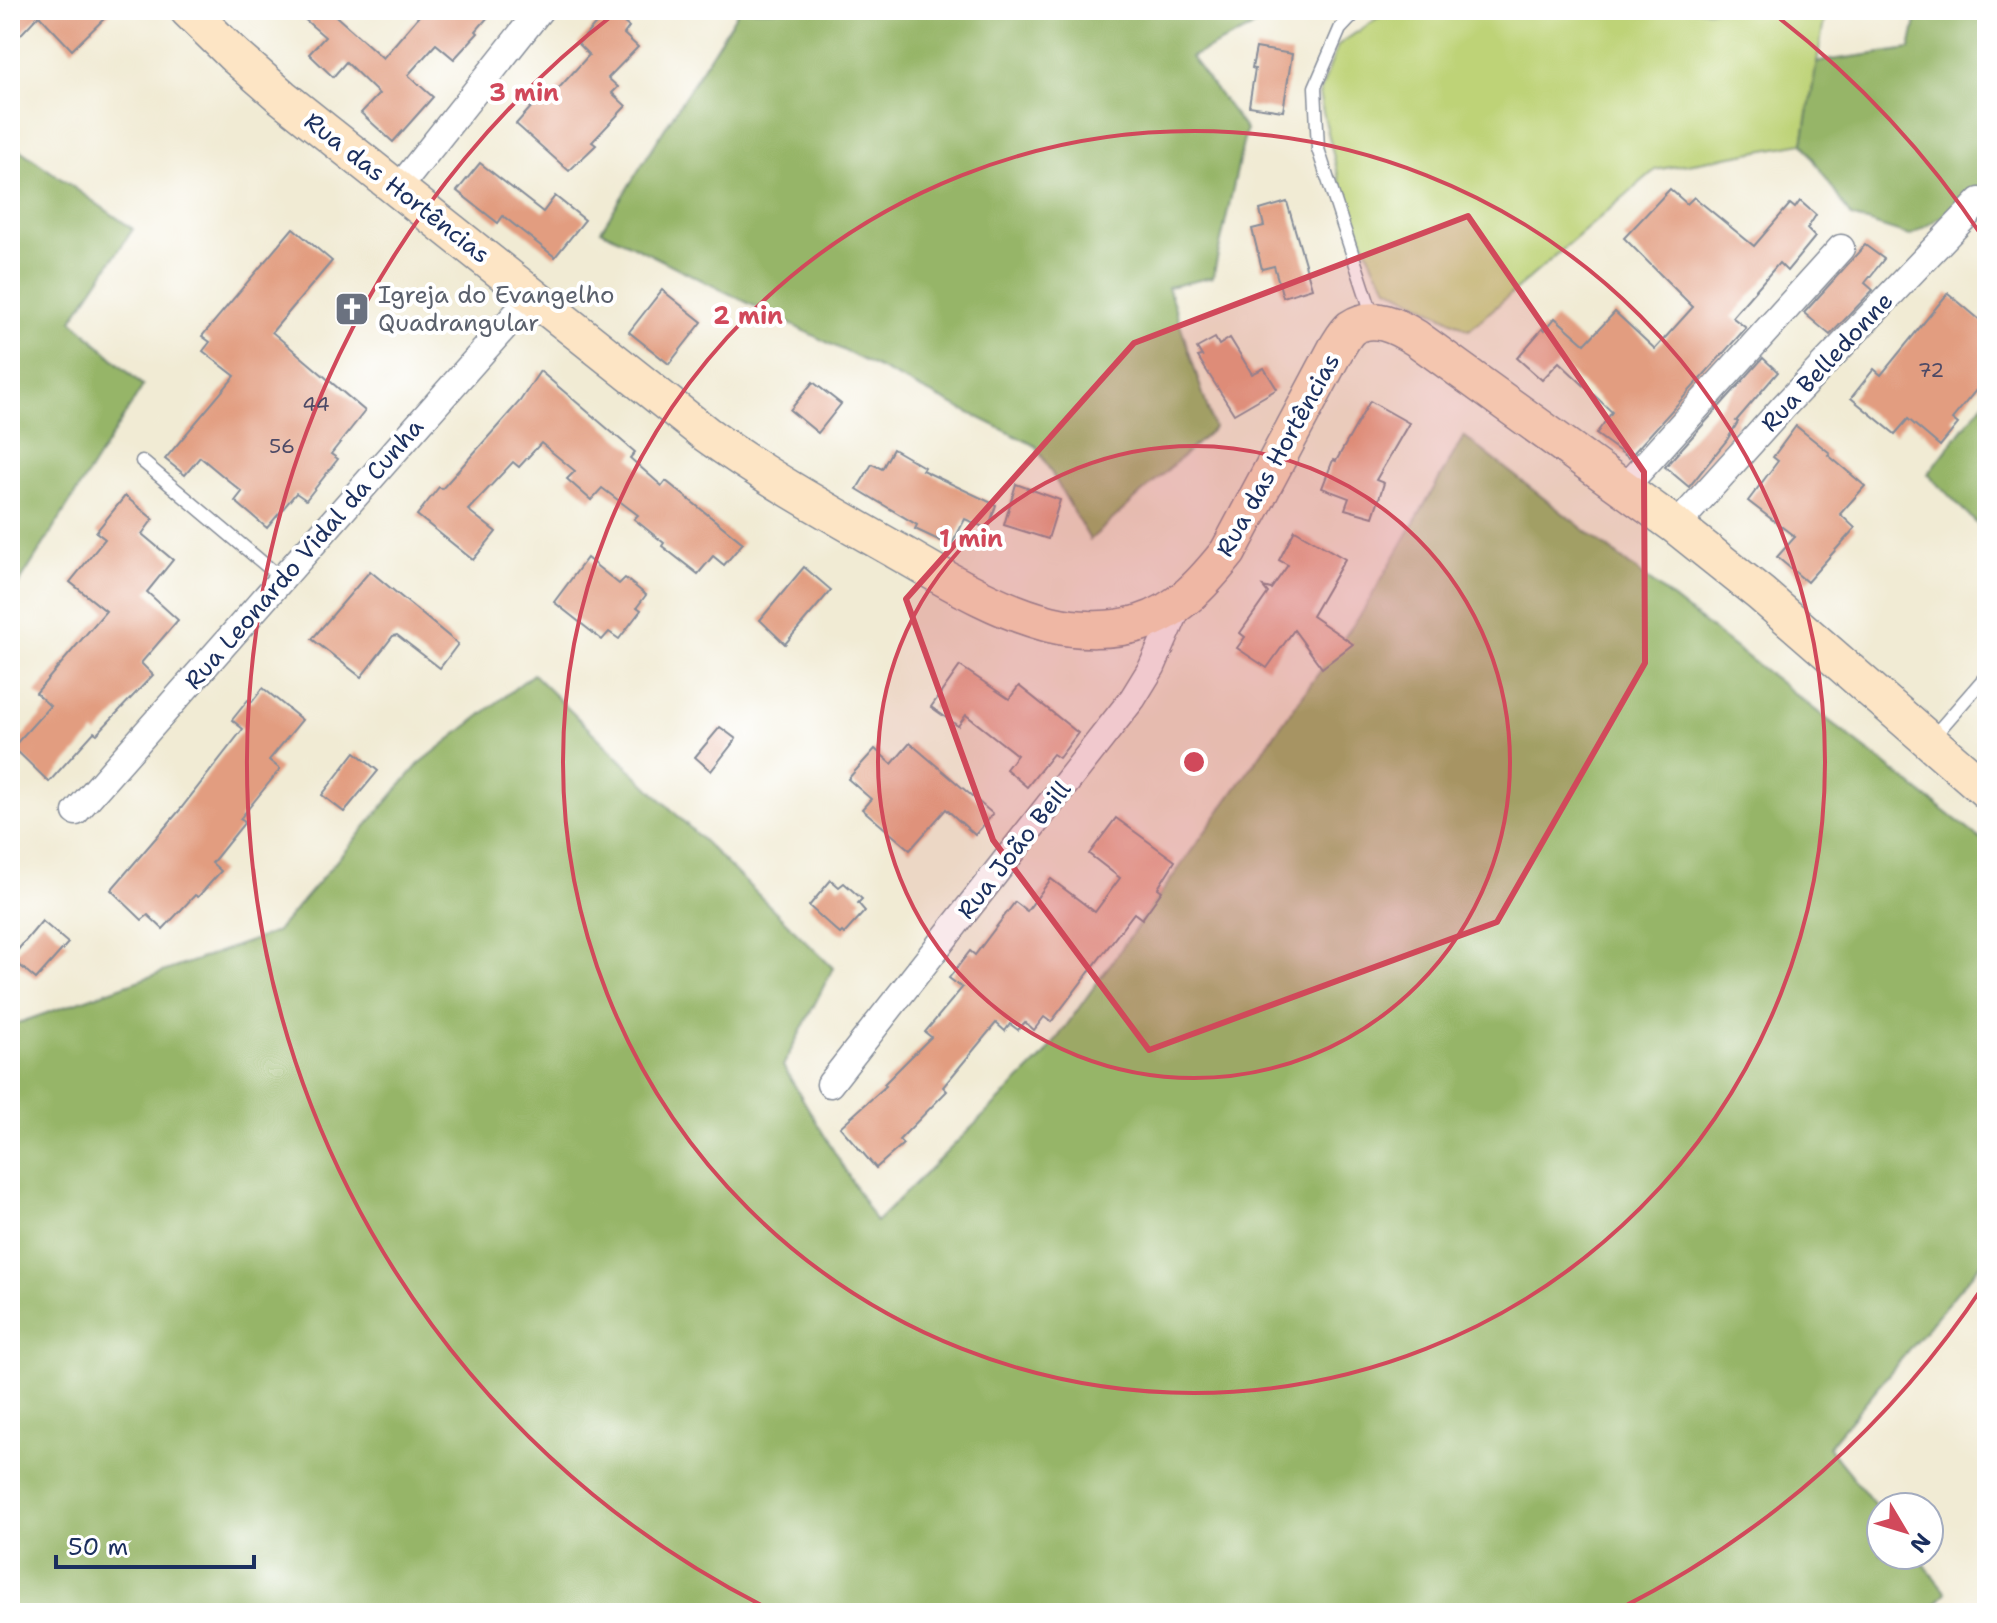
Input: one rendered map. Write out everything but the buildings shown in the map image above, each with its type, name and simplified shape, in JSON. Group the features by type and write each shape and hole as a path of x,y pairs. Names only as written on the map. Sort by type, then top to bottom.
{"street":[{"name":"Rua das Hortências","path":"188,10 282,97 706,434 770,480 983,598 1017,614 1054,625 1098,629 1141,623 1179,605 1228,552 1336,349 1351,328 1374,320"},
{"path":"398,189 540,10"},
{"name":"Rua Belledonne","path":"1676,526 1785,405 1980,201"},
{"path":"1624,488 1841,248"},
{"name":"Rua Leonardo Vidal da Cunha","path":"76,812 532,296"},
{"path":"1374,320 1395,325 1416,338 1676,526 1761,594 1987,791"},
{"name":"Rua João Beill","path":"830,1084 1133,698 1152,667 1179,605"}],"lane":[{"path":"1358,10 1340,29 1315,87 1317,133 1318,149 1374,320"},
{"path":"142,461 282,579"},
{"path":"1929,740 1987,675"}],"highlighted area":[{"path":"1468,216 1644,472 1645,663 1497,922 1149,1050 993,840 906,599 1134,343"}],"green space":[{"path":"739,10 1288,10 1191,57 1246,130 1213,277 1168,287 1214,428 1090,540 1036,446 601,230"},
{"path":"1390,10 1826,10 1803,143 1655,170 1469,330 1388,287 1375,268 1341,187 1319,95 1338,45"},
{"path":"1907,10 1987,10 1987,188 1910,236 1851,217 1803,143 1817,62 1910,49 1916,21"},
{"path":"10,143 133,229 72,320 143,386 10,598"},
{"path":"1987,398 1987,534 1928,474"},
{"path":"1464,436 1987,844 1987,1256 1828,1447 1865,1492 1865,1571 1929,1571 1946,1592 1929,1613 10,1613 10,1026 276,932 419,764 533,674 833,968 783,1066 876,1222 1046,1054 1363,611"}],"place":[{"name":"Igreja do Evangelho Quadrangular","path":"352,309"}]}
